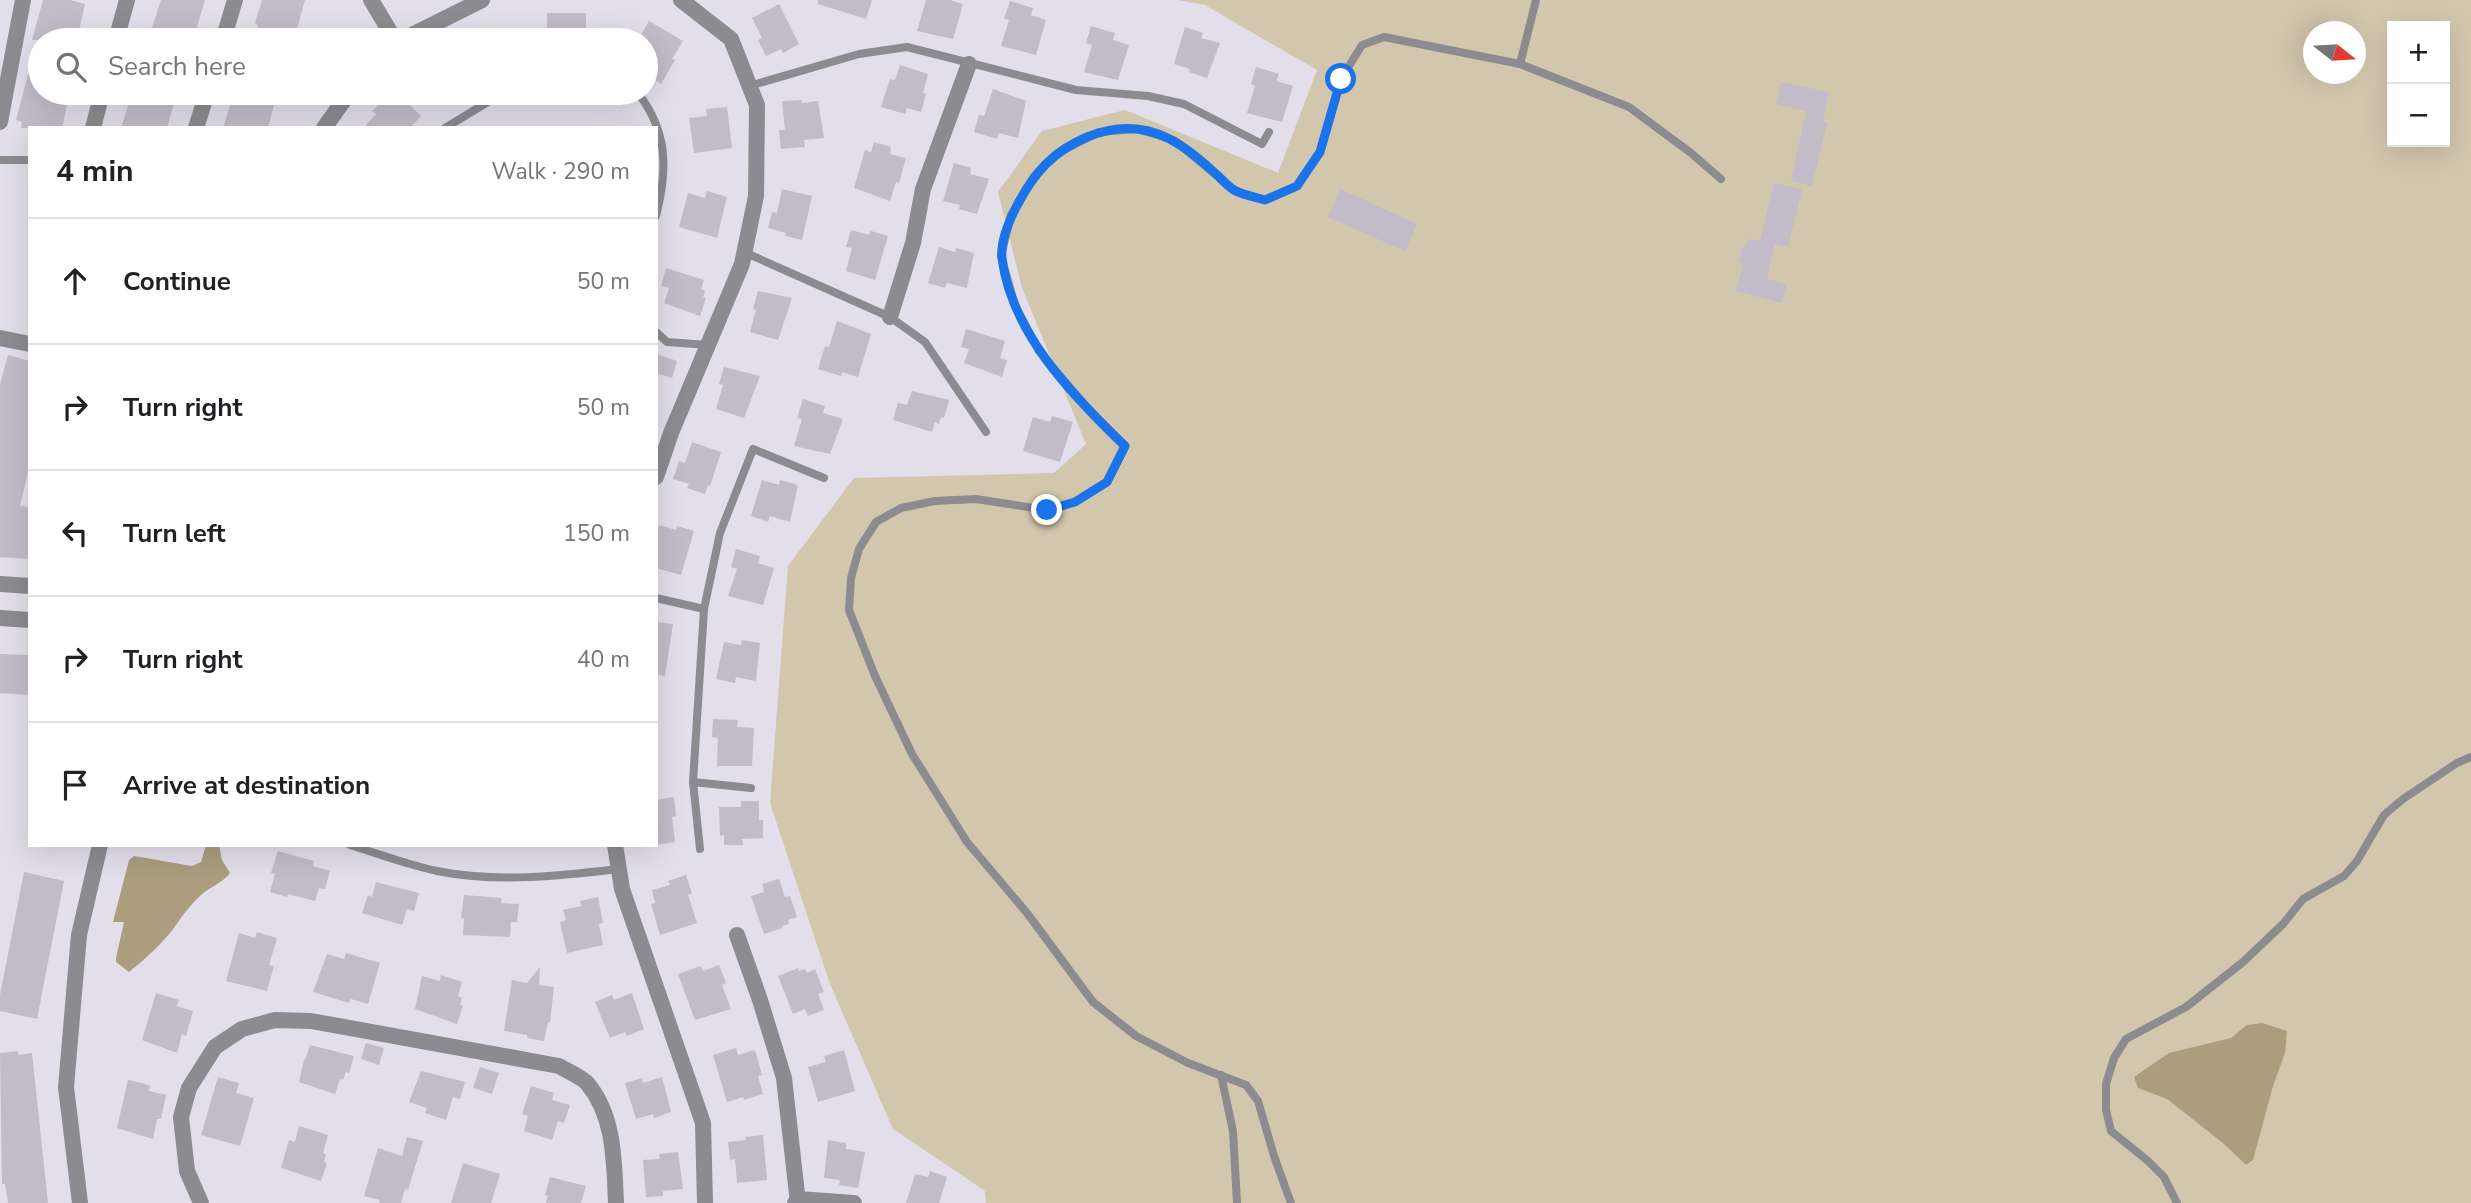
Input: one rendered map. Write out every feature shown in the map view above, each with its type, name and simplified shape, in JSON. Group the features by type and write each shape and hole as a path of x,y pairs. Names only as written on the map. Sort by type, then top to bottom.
{"street":[{"path":"0,122 23,0"},
{"path":"120,28 127,0"},
{"path":"227,28 235,0"},
{"path":"371,0 388,28"},
{"path":"426,28 482,0"},
{"path":"658,471 671,433 742,264 756,196 757,105 731,39 681,0"},
{"path":"890,317 914,243 923,189 969,64"},
{"path":"94,126 99,105"},
{"path":"197,126 203,105"},
{"path":"325,126 340,105"},
{"path":"0,338 28,344"},
{"path":"0,584 28,586"},
{"path":"0,618 28,620"},
{"path":"80,1203 66,1087 79,935 100,847"},
{"path":"615,847 622,888 703,1123 705,1203"},
{"path":"737,935 784,1078 797,1202 854,1203"},
{"path":"201,1203 187,1171 181,1117 189,1088 215,1048 242,1029 275,1020 311,1021 559,1066 586,1081 601,1107 611,1133 616,1203"}],"lane":[{"path":"1520,64 1536,0"},
{"path":"1291,1203 1277,1167 1258,1101 1246,1085 1188,1063 1136,1036 1093,1002 1027,914 967,842 912,754 875,676 849,610 851,578 859,550 876,522 901,508 935,501 976,499 1047,510 1075,502 1107,482 1125,446 1096,418 1039,351 1015,305 1002,256 1011,215 1034,176 1056,154 1099,132 1137,129 1174,140 1235,191 1265,200 1297,186 1320,152 1341,79 1362,45 1384,37 1520,64 1629,107 1721,179"},
{"path":"749,86 859,54 907,47 1076,90 1148,96 1184,104 1262,144 1269,132"},
{"path":"448,126 483,105"},
{"path":"647,105 657,126"},
{"path":"658,130 664,151 658,200"},
{"path":"0,160 28,160"},
{"path":"744,253 890,317 925,342 986,432"},
{"path":"658,334 667,342 708,345"},
{"path":"700,849 693,782 704,609 720,533 753,449 824,478"},
{"path":"658,598 704,609"},
{"path":"2177,1203 2164,1177 2111,1131 2106,1110 2106,1084 2114,1058 2126,1040 2186,1007 2243,962 2283,924 2303,898 2344,876 2357,861 2384,814 2457,763 2471,757"},
{"path":"693,782 751,788"},
{"path":"357,847 437,871 478,875 544,878 618,869"},
{"path":"1222,1075 1233,1130 1237,1203"}],"shaded area":[{"path":"1178,0 2471,0 2471,1203 986,1203 985,1191 893,1129 830,984 770,803 788,566 854,478 1054,473 1086,444 1022,288 998,192 1042,131 1125,110 1278,173 1317,70 1205,5"},
{"path":"205,847 219,847 222,860 230,873 194,901 162,942 129,972 116,962 124,922 113,922 129,860 134,856 192,866 201,862"},
{"path":"2262,1023 2287,1031 2285,1053 2253,1160 2246,1165 2223,1143 2167,1099 2138,1088 2134,1077 2169,1053 2231,1038 2247,1025"}],"building":[{"path":"43,0 70,0 85,4 80,28 35,28"},
{"path":"161,0 205,0 197,28 152,28"},
{"path":"262,0 305,0 297,28 257,28 255,23"},
{"path":"818,0 872,0 866,19 818,4"},
{"path":"926,0 950,0 963,4 953,39 917,31"},
{"path":"1010,1 1033,8 1031,15 1046,20 1036,55 1001,46 1009,20 1004,19"},
{"path":"779,4 799,44 783,53 781,49 766,56 758,40 762,38 752,18"},
{"path":"547,13 586,13 586,28 547,28"},
{"path":"649,21 683,41 661,84 658,82 658,28 645,28"},
{"path":"1091,26 1115,33 1113,40 1129,45 1118,80 1084,72 1092,45 1086,43"},
{"path":"1185,27 1203,33 1201,38 1220,43 1207,78 1174,64"},
{"path":"900,65 928,74 921,112 907,108 905,114 881,107 890,79 895,80"},
{"path":"1256,67 1279,74 1276,81 1293,86 1282,122 1247,113 1255,86 1251,84"},
{"path":"28,75 28,105 67,105 62,126 21,128 22,122 16,120"},
{"path":"1781,82 1829,92 1823,122 1827,123 1812,186 1791,181 1806,111 1776,104"},
{"path":"993,89 1026,101 1018,138 999,133 997,139 974,132 979,115 984,116"},
{"path":"801,100 802,103 818,101 824,138 804,140 805,147 781,149 779,130 785,130 782,101"},
{"path":"128,105 174,105 168,126 122,126"},
{"path":"230,105 274,105 269,126 224,126"},
{"path":"378,105 410,105 421,116 412,126 365,126 376,114 372,111"},
{"path":"727,107 732,148 694,153 689,118 707,116 706,109"},
{"path":"874,142 891,147 890,154 906,158 899,183 896,182 890,201 854,188 865,150 871,152"},
{"path":"954,163 971,168 970,174 989,179 977,214 959,209 960,205 943,201"},
{"path":"1774,183 1802,189 1788,247 1775,244 1767,279 1787,284 1782,303 1736,291 1743,263 1739,262 1742,247 1745,248 1748,239 1760,241"},
{"path":"782,189 812,196 802,240 768,228 772,212 777,213"},
{"path":"1340,189 1417,224 1405,251 1328,217"},
{"path":"707,191 727,197 717,238 679,227 688,193 705,198"},
{"path":"851,230 869,235 871,231 888,236 875,280 846,271 852,248 846,247"},
{"path":"939,247 955,252 956,248 974,253 967,288 947,283 945,288 928,283"},
{"path":"666,268 704,280 701,289 705,291 703,297 706,298 700,316 664,303 669,288 661,286"},
{"path":"758,291 792,298 778,340 750,332"},
{"path":"837,321 871,334 858,377 842,372 841,376 818,369 825,346 829,347"},
{"path":"966,329 1005,341 1000,358 1007,360 1002,377 964,363 969,349 961,347"},
{"path":"8,355 28,360 28,472 20,506 28,507 28,559 0,557 0,384"},
{"path":"658,355 677,361 672,378 658,374"},
{"path":"724,367 760,376 744,418 716,409 723,385 719,384"},
{"path":"912,391 949,400 944,418 941,417 939,424 935,422 932,432 893,420 898,403 907,405"},
{"path":"803,399 825,406 823,413 843,419 830,454 794,446 802,419 797,418"},
{"path":"1052,416 1073,422 1060,462 1023,451 1033,417 1050,422"},
{"path":"692,442 721,452 705,494 687,488 689,484 673,479 679,461 685,463"},
{"path":"762,480 779,485 780,480 798,485 790,522 770,516 768,522 751,516"},
{"path":"659,525 676,530 677,526 694,531 681,575 658,569"},
{"path":"736,549 760,556 758,563 774,568 763,605 728,596 737,569 731,567"},
{"path":"658,622 673,624 665,676 658,675"},
{"path":"742,640 760,643 756,681 736,677 735,683 716,679 724,642 741,645"},
{"path":"0,654 28,655 28,695 0,693"},
{"path":"713,719 738,720 737,727 754,728 752,766 717,766 718,738 712,737"},
{"path":"674,797 676,816 672,817 675,842 658,845 658,800"},
{"path":"741,801 759,801 763,838 742,839 743,845 724,845 724,835 720,836 719,807 741,807"},
{"path":"278,851 314,861 313,866 330,871 325,889 319,888 315,901 270,892 275,874 271,873"},
{"path":"24,872 64,881 37,1019 0,1011 0,995"},
{"path":"686,875 692,893 688,895 697,923 660,935 651,904 655,903 652,890 670,885 668,881"},
{"path":"779,879 785,897 790,896 797,917 788,920 789,924 782,926 783,928 764,934 751,896 764,892 762,884"},
{"path":"376,882 419,893 414,911 407,909 402,925 362,913 368,895 372,897"},
{"path":"464,895 502,898 501,903 519,904 517,922 511,922 510,937 463,935 464,918 461,918"},
{"path":"598,897 603,923 599,924 603,945 567,953 560,922 566,920 563,910 581,906 580,901"},
{"path":"257,932 277,938 269,965 274,966 267,991 226,981 239,933 255,938"},
{"path":"346,953 380,963 368,1004 351,999 349,1003 313,992 327,954 344,959"},
{"path":"719,965 726,983 722,985 731,1009 695,1020 678,974 701,966 703,971"},
{"path":"540,967 539,985 554,987 550,1022 544,1041 504,1031 512,980 527,983"},
{"path":"798,968 799,971 805,969 807,973 815,969 824,992 818,994 824,1010 808,1016 805,1009 793,1014 778,976"},
{"path":"441,975 462,982 458,996 462,998 460,1005 463,1006 457,1024 415,1009 422,976 440,981"},
{"path":"156,993 179,1000 176,1006 193,1011 186,1036 182,1034 177,1053 142,1040"},
{"path":"632,993 644,1029 627,1036 625,1032 610,1038 595,1002 612,995 614,1000"},
{"path":"366,1043 384,1048 379,1065 361,1059"},
{"path":"310,1045 354,1056 349,1073 346,1072 343,1080 340,1079 335,1094 299,1082"},
{"path":"736,1048 738,1055 755,1050 762,1075 758,1076 763,1094 727,1102 713,1055"},
{"path":"844,1050 855,1091 818,1102 808,1067 826,1062 824,1056"},
{"path":"18,1051 18,1055 32,1053 48,1203 8,1203 5,1184 2,1184 0,1053"},
{"path":"480,1067 499,1073 492,1094 473,1088"},
{"path":"421,1071 465,1082 460,1099 453,1097 446,1120 425,1113 427,1108 409,1102"},
{"path":"218,1077 239,1083 236,1093 254,1098 240,1146 201,1135"},
{"path":"662,1077 671,1112 654,1118 653,1114 636,1119 625,1083 642,1078 643,1083"},
{"path":"128,1080 150,1085 149,1091 166,1095 153,1139 117,1128"},
{"path":"531,1086 554,1093 552,1100 570,1105 564,1123 558,1121 552,1140 524,1131 528,1116 522,1114"},
{"path":"299,1126 328,1135 323,1153 326,1154 324,1162 327,1163 321,1181 281,1168 289,1140 295,1142"},
{"path":"763,1135 767,1180 737,1183 735,1159 730,1160 728,1142"},
{"path":"407,1137 423,1141 408,1190 405,1189 401,1203 379,1203 380,1200 364,1196 378,1148 402,1156"},
{"path":"828,1140 846,1143 846,1149 865,1152 858,1188 839,1185 840,1180 824,1178"},
{"path":"678,1152 683,1189 663,1191 663,1196 646,1197 643,1160 660,1159 659,1154"},
{"path":"463,1163 500,1174 491,1203 451,1203"},
{"path":"930,1171 947,1177 939,1203 906,1203 915,1174 928,1177"},
{"path":"550,1177 586,1186 581,1203 546,1203 548,1196 545,1195"}],"route":[{"path":"1047,510 1075,502 1107,482 1125,446 1096,418 1039,351 1015,305 1002,256 1011,215 1034,176 1056,154 1099,132 1137,129 1174,140 1235,191 1265,200 1297,186 1320,152 1341,79"}]}
